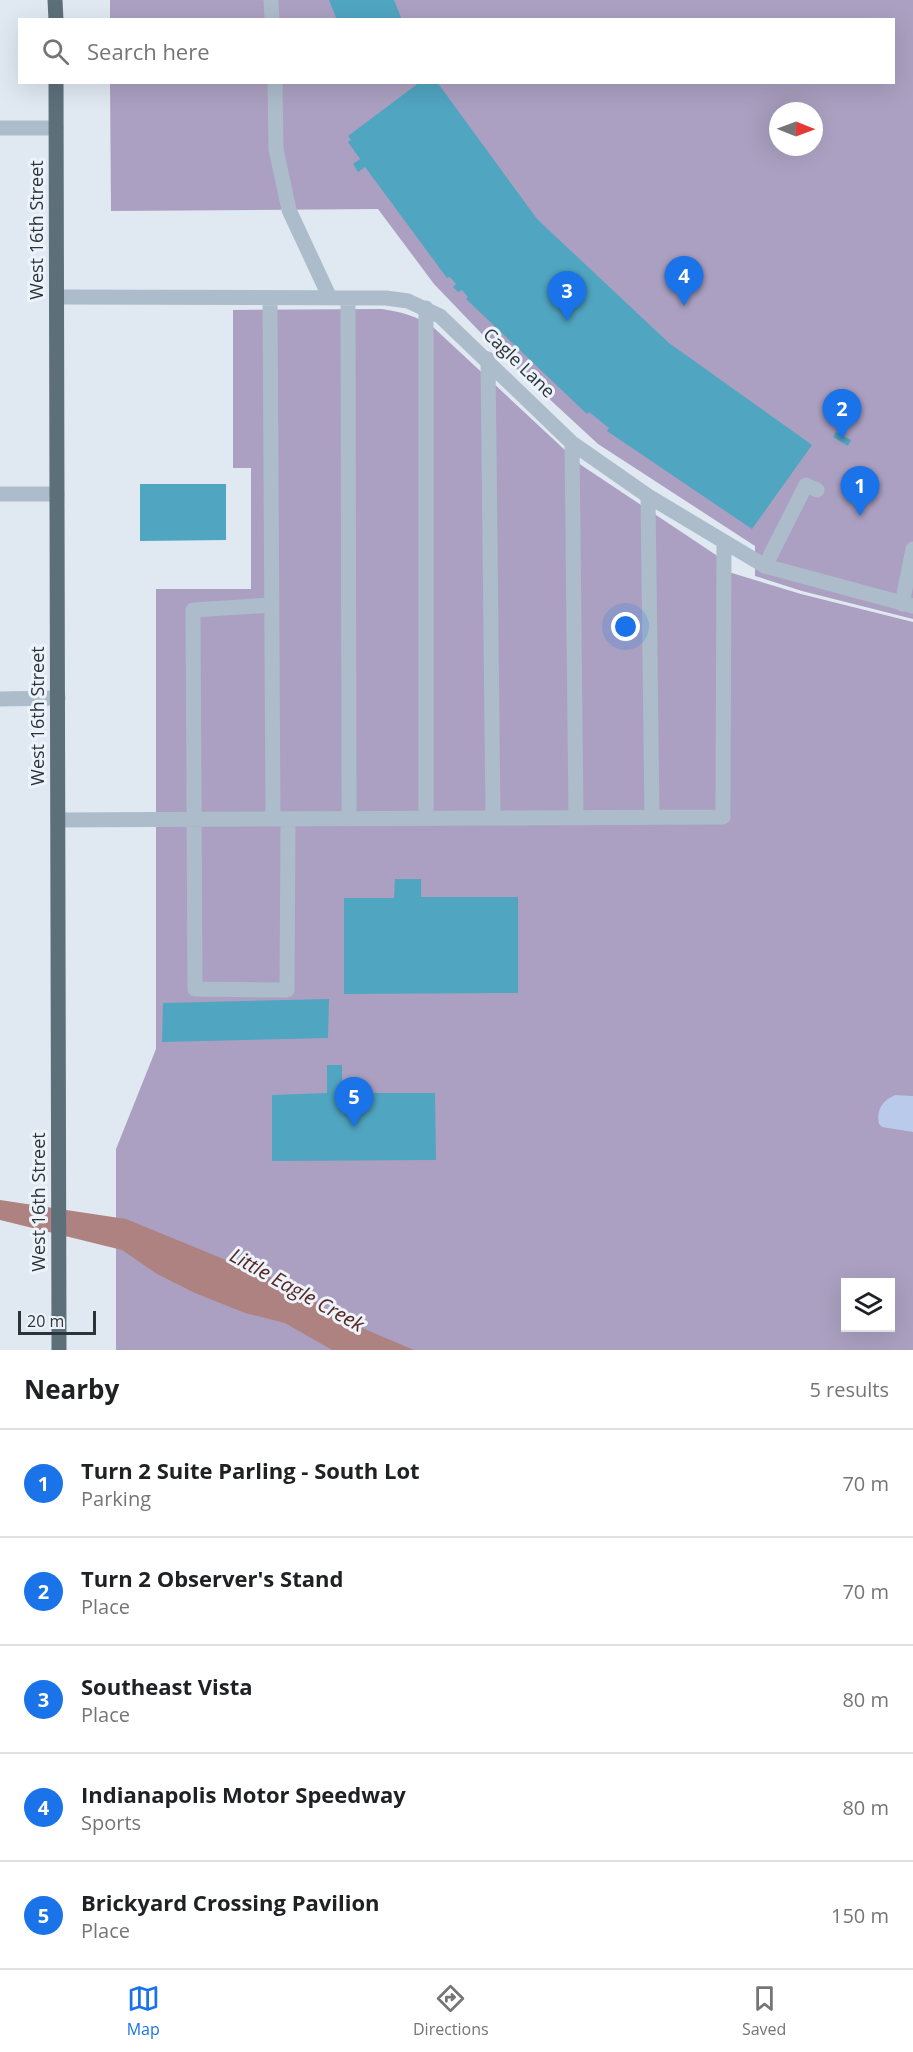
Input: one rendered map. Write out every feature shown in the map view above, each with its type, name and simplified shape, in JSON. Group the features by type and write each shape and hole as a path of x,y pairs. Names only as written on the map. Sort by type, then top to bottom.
{"main road":[{"path":"56,0 56,18"},
{"name":"West 16th Street","path":"56,84 59,1350"}],"lane":[{"path":"271,0 272,18"},
{"path":"274,84 276,150 289,210 330,298"},
{"path":"0,128 56,128"},
{"name":"Cagle Lane","path":"57,297 348,298 397,300 426,308 452,325 572,443 648,496 765,566 907,605"},
{"path":"270,298 272,605 287,990 195,989 193,610 272,605"},
{"path":"348,298 349,819"},
{"path":"426,308 426,818"},
{"path":"488,359 493,818"},
{"path":"572,443 576,818"},
{"path":"765,566 806,485 817,490"},
{"path":"0,494 57,494"},
{"path":"648,496 652,817"},
{"path":"58,820 723,817 724,542"},
{"path":"907,605 913,549"},
{"path":"0,699 58,698"}],"shaded area":[{"path":"110,0 913,0 913,619 802,591 755,576 755,546 598,444 504,357 434,284 378,209 111,211 110,84 895,84 895,18 110,18"},
{"path":"382,309 402,313 433,327 581,465 722,559 722,570 801,594 913,622 913,1350 116,1350 116,1149 156,1049 156,589 251,589 251,468 233,468 233,310"}],"sand":[{"path":"895,1095 913,1096 913,1132 882,1127 879,1124 878,1114 881,1106"}],"water":[{"name":"Little Eagle Creek","path":"0,1200 126,1219 265,1276 300,1287 334,1316 414,1350 332,1350 285,1323 245,1313 195,1293 157,1274 122,1250 0,1220"}],"building":[{"path":"329,0 394,0 401,18 336,18"},
{"path":"417,84 438,84 537,219 669,343 812,445 752,529 607,431 609,428 589,412 587,414 466,299 468,297 462,290 458,292 453,287 456,284 450,277 447,278 365,167 358,172 353,164 360,159 348,142 351,140 348,136"},
{"path":"836,432 851,440 848,446 833,437"},
{"path":"140,484 226,484 226,540 140,541"},
{"path":"395,879 421,879 421,897 518,897 518,993 344,994 344,898 394,898"},
{"path":"329,999 328,1038 162,1042 163,1003"},
{"path":"327,1065 342,1065 342,1093 435,1093 436,1160 272,1161 272,1095 327,1093"}],"place":[{"name":"Indianapolis Motor Speedway","path":"684,306"},
{"name":"Southeast Vista","path":"567,321"},
{"name":"Turn 2 Observer's Stand","path":"842,439"},
{"name":"Turn 2 Suite Parling - South Lot","path":"860,516"},
{"name":"Brickyard Crossing Pavilion","path":"354,1127"}]}
